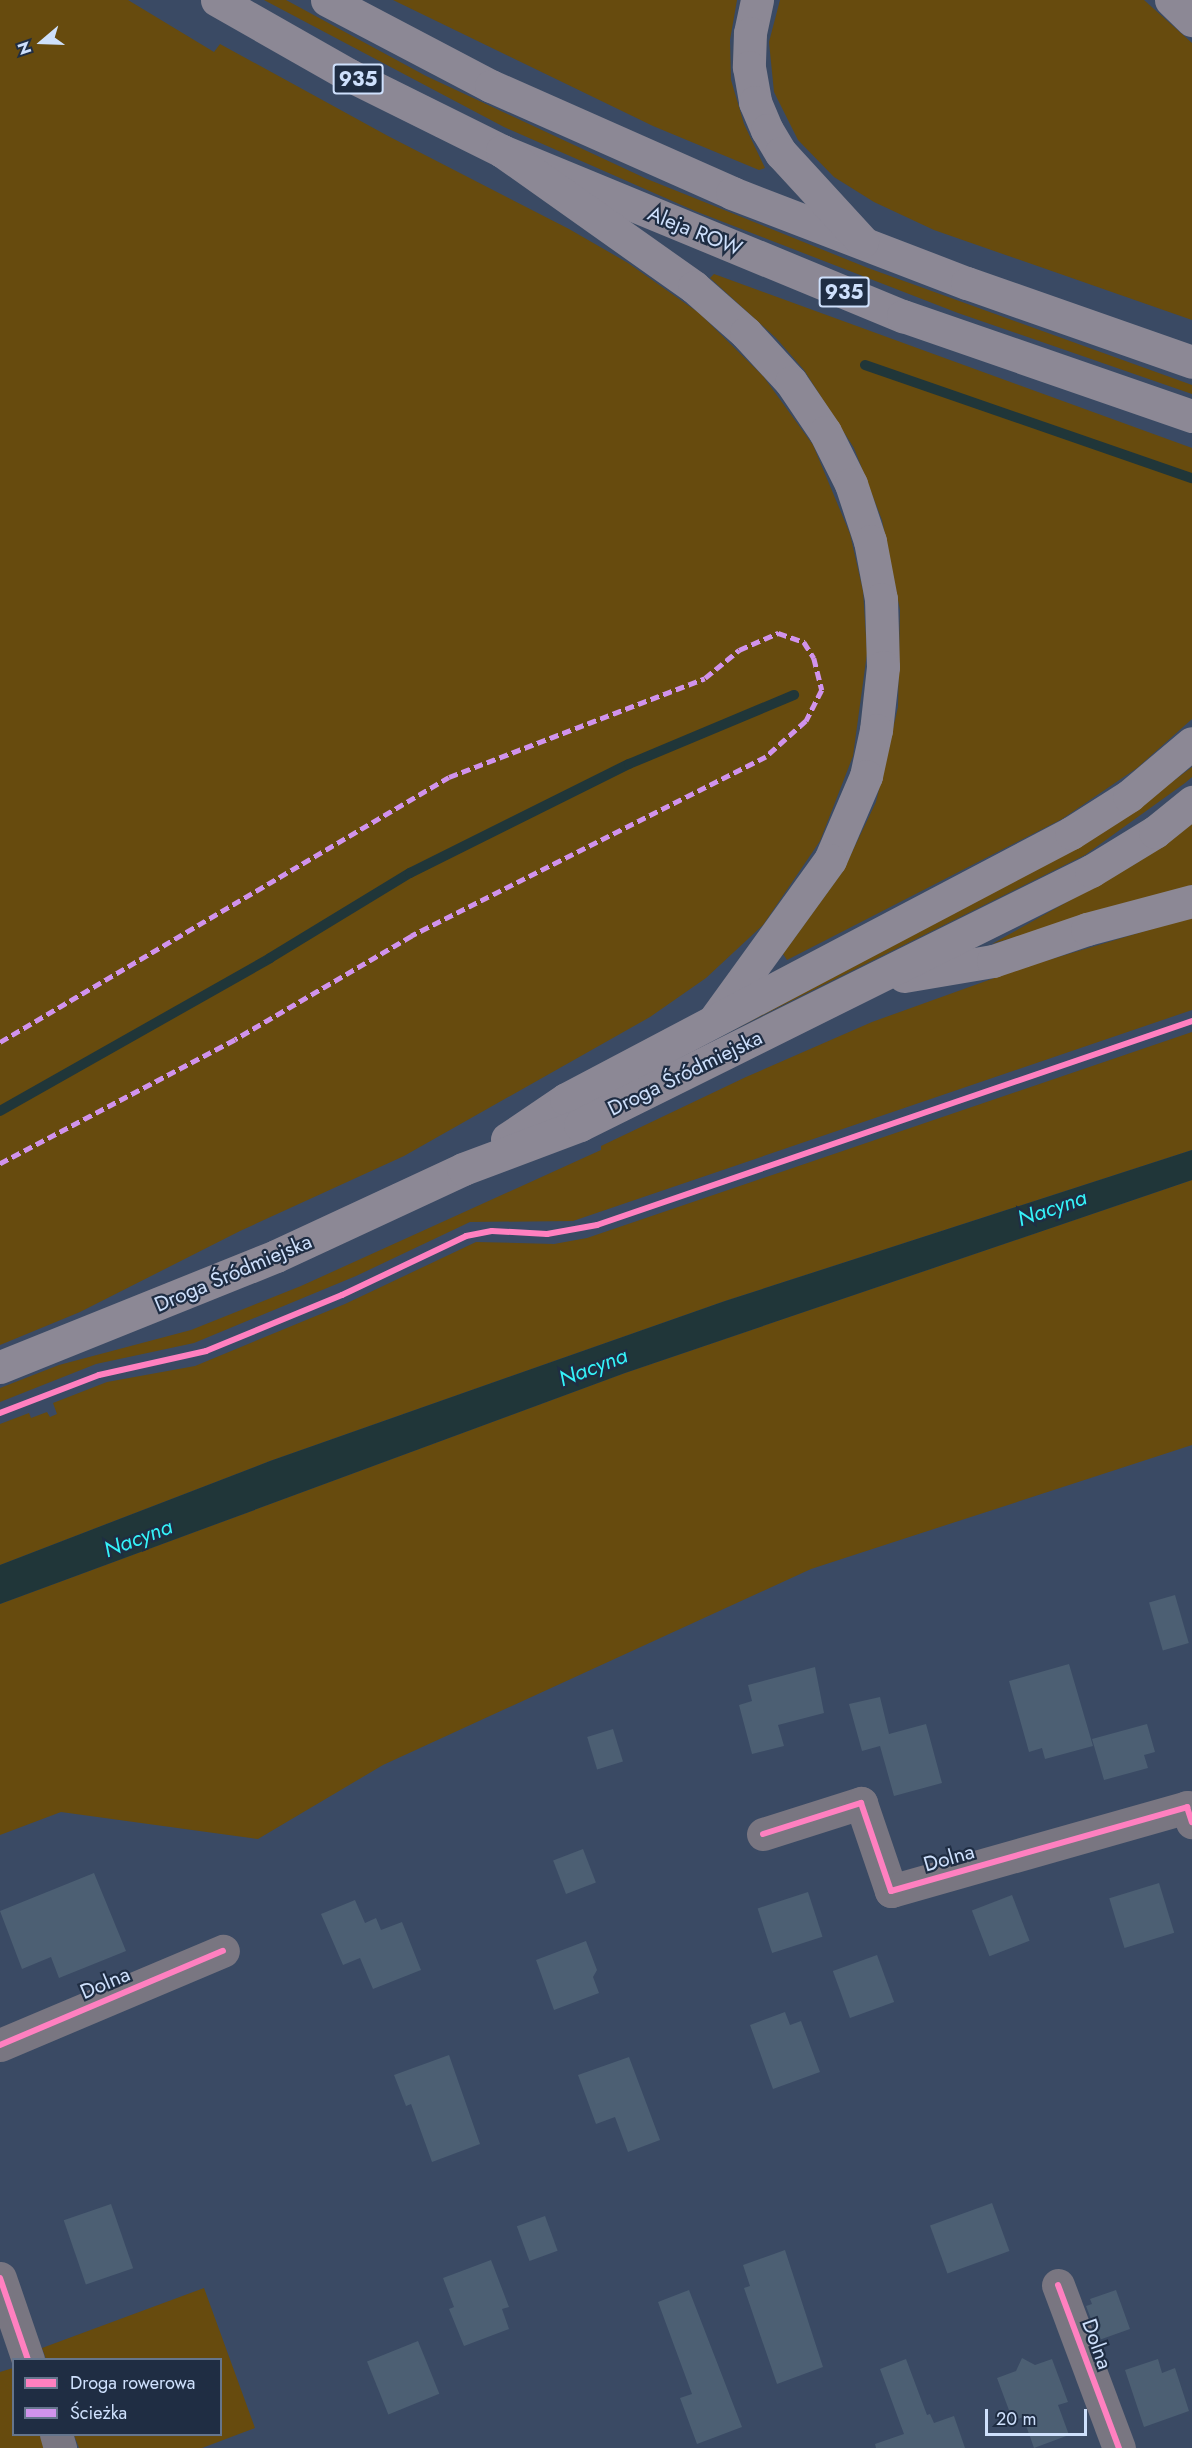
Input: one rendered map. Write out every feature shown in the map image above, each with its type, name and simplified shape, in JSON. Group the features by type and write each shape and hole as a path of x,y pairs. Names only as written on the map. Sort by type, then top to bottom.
{"main road":[{"name":"Aleja ROW","path":"217,0 349,75 502,151 903,316 1192,416"},
{"name":"935","path":"327,0 558,117 732,193 868,246 1192,362"},
{"path":"757,0 750,33 749,67 756,102 767,130 781,153 868,246"},
{"path":"1171,0 1192,20"},
{"path":"502,151 694,287 746,333 791,382 825,432 851,484 870,541 881,599 884,667 876,730 866,776 830,861 714,1020"},
{"name":"Droga Śródmiejska","path":"463,1169 566,1099 1071,833 1129,796 1192,743"},
{"name":"Droga Śródmiejska","path":"0,1367 276,1256 463,1169 580,1125 1091,871 1155,832 1192,802"},
{"path":"871,981 993,962 1087,930 1192,901"}],"street":[{"name":"Dolna","path":"763,1834 861,1803 891,1892 1187,1807 1192,1822"},
{"name":"Dolna","path":"0,2045 223,1951"},
{"path":"0,2278 27,2358"},
{"name":"Dolna","path":"1058,2285 1119,2448"}],"shaded area":[{"path":"0,0 128,0 214,52 220,44 388,136 569,229 628,263 699,313 763,376 813,445 850,534 863,591 867,653 853,756 820,841 763,925 706,978 650,1017 404,1156 240,1231 80,1312 0,1345"},
{"path":"264,0 286,0 426,76 647,179 868,268 1192,385 1192,394 958,313 695,211 504,127"},
{"path":"393,0 737,0 730,40 731,80 744,124 765,168 759,170 653,126"},
{"path":"780,0 1144,0 1192,43 1192,320 934,230 874,202 834,177 798,140 774,92 769,42"},
{"path":"714,274 1192,448 1192,719 1137,768 1062,819 787,960 783,954 843,871 876,802 898,707 900,610 882,520 854,448 804,370 776,338 710,278"},
{"path":"1192,767 1192,777 1185,783 1085,855 576,1108 1036,870 1107,830"},
{"path":"1192,824 1192,885 992,944 1135,864"},
{"path":"1192,917 1192,1010 573,1221 470,1222 356,1276 194,1343 96,1364 0,1402 0,1388 59,1365 191,1330 301,1286 601,1150 601,1146 746,1077 872,1022 1025,967"},
{"path":"1192,1032 1192,1150 725,1301 270,1461 0,1565 0,1424 29,1413 31,1418 47,1412 50,1417 57,1414 53,1403 107,1382 195,1366 345,1304 476,1242 554,1244 587,1238"},
{"path":"1192,1180 1192,1445 811,1569 383,1765 258,1839 61,1812 0,1835 0,1604 625,1373"},
{"path":"204,2288 255,2428 202,2448 79,2448 74,2436 222,2436 222,2358 46,2358 42,2348"},
{"path":"12,2368 12,2436 42,2436 47,2448 0,2448 0,2372"}],"water":[{"name":"Nacyna","path":"1192,1150 1192,1180 625,1373 0,1604 0,1565 270,1461 725,1301"}],"building":[{"path":"1175,1595 1189,1643 1163,1651 1149,1602"},
{"path":"1069,1664 1093,1746 1045,1759 1042,1748 1029,1752 1009,1681"},
{"path":"815,1667 824,1713 778,1725 784,1746 752,1754 739,1705 752,1701 748,1685"},
{"path":"880,1697 889,1734 926,1724 942,1783 894,1796 880,1746 862,1751 849,1704"},
{"path":"1147,1724 1155,1752 1144,1755 1148,1768 1104,1780 1092,1739"},
{"path":"613,1729 623,1762 597,1769 587,1737"},
{"path":"583,1849 596,1883 566,1894 553,1860"},
{"path":"94,1873 126,1951 59,1978 51,1957 22,1969 0,1911"},
{"path":"1159,1883 1174,1933 1124,1948 1109,1898"},
{"path":"808,1892 823,1937 772,1953 758,1908"},
{"path":"1012,1895 1030,1941 989,1956 972,1910"},
{"path":"355,1900 365,1923 376,1918 381,1930 402,1922 421,1970 373,1989 360,1958 343,1965 321,1914"},
{"path":"586,1941 597,1970 593,1977 599,1993 554,2010 536,1960"},
{"path":"877,1955 894,2002 850,2018 833,1971"},
{"path":"785,2012 790,2025 801,2021 820,2072 773,2089 750,2025"},
{"path":"449,2055 480,2144 432,2162 411,2104 406,2106 394,2075"},
{"path":"629,2057 660,2140 628,2152 615,2117 596,2124 578,2075"},
{"path":"992,2203 1009,2251 947,2273 930,2226"},
{"path":"111,2204 133,2268 86,2285 64,2220"},
{"path":"545,2216 558,2251 529,2261 517,2226"},
{"path":"785,2250 823,2367 777,2384 744,2288 750,2286 743,2265"},
{"path":"491,2260 509,2307 502,2309 509,2329 464,2346 449,2309 454,2307 443,2278"},
{"path":"689,2290 742,2427 697,2444 680,2398 692,2394 658,2302"},
{"path":"1116,2290 1130,2329 1099,2340 1086,2306 1092,2304 1090,2299"},
{"path":"418,2341 439,2394 388,2414 367,2362"},
{"path":"1022,2358 1035,2365 1052,2359 1068,2402 1058,2405 1069,2435 1034,2448 1023,2417 1013,2421 997,2378 1016,2371"},
{"path":"906,2359 927,2415 930,2414 934,2423 954,2416 965,2448 876,2448 875,2444 904,2434 880,2369"},
{"path":"1158,2359 1162,2373 1175,2368 1189,2411 1144,2427 1125,2370"}],"waterway":[{"path":"865,365 1192,478"},
{"path":"0,1111 270,958 410,873 629,764 794,695"}],"marked path":[{"path":"0,1042 449,777 705,678 739,650 778,633 804,642 814,658 822,690 806,721 766,757 412,936 235,1040 0,1164"}],"cycle path":[{"path":"0,1413 99,1375 206,1351 342,1295 466,1236 492,1231 547,1234 597,1225 1192,1021"},
{"path":"763,1834 861,1803 891,1891 1187,1807 1192,1822"},
{"path":"0,2045 223,1951"},
{"path":"0,2278 27,2358"},
{"path":"1058,2285 1119,2448"}]}
